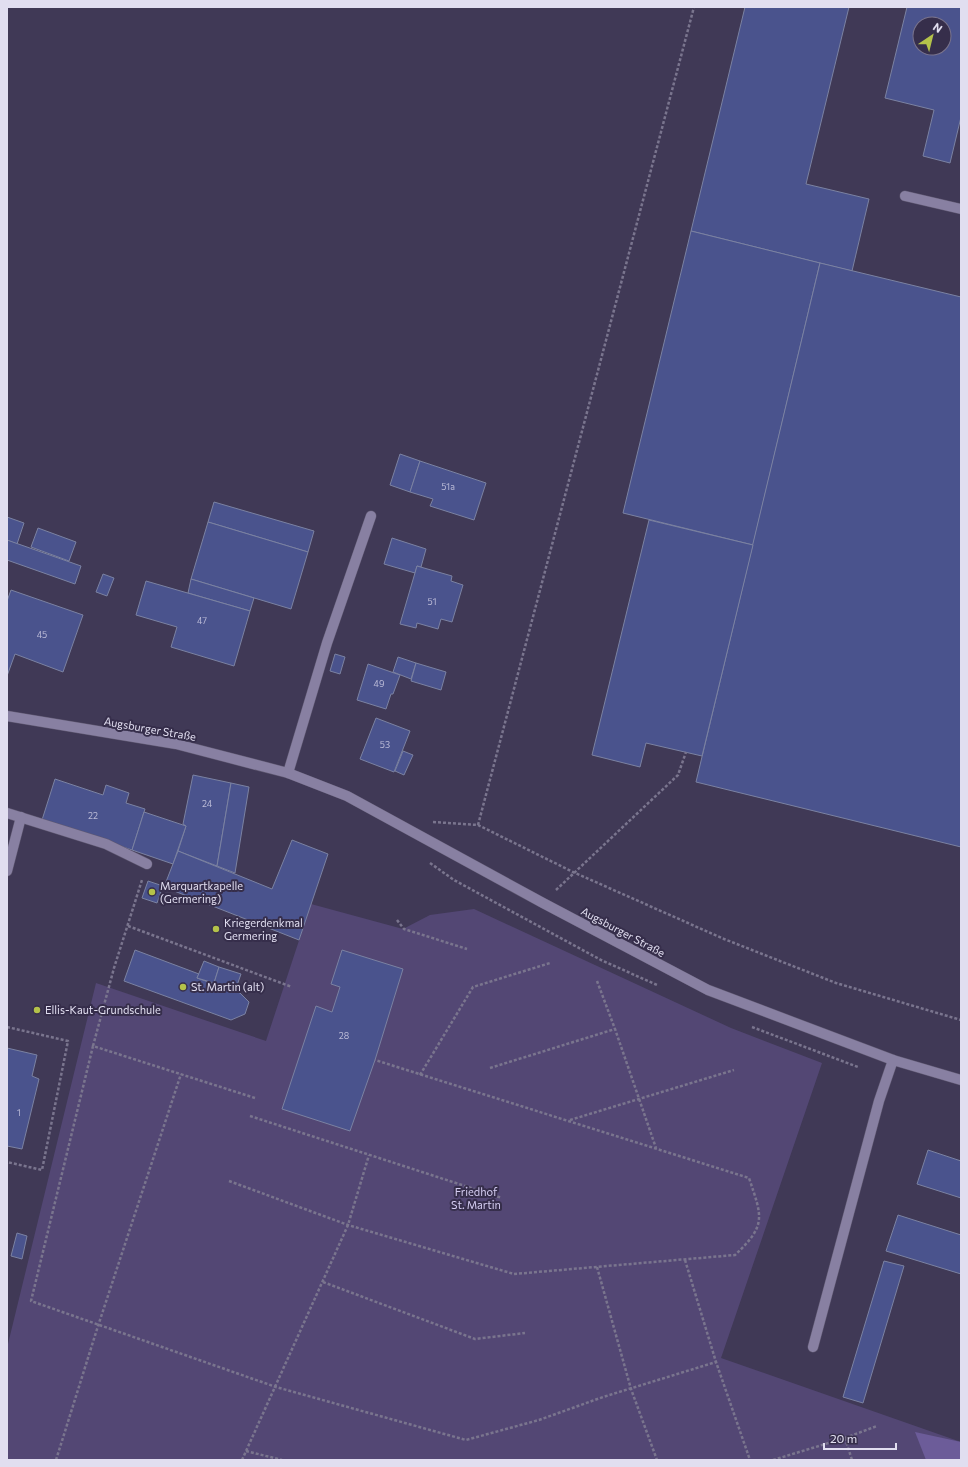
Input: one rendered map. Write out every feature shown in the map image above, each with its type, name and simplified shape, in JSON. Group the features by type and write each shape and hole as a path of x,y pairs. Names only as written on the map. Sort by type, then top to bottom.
{"street":[{"path":"905,196 961,209"},
{"path":"288,773 326,643 371,516"},
{"name":"Augsburger Straße","path":"7,716 176,744 288,773 347,796 543,903 708,990 893,1060 961,1080"},
{"path":"7,813 106,844 147,864"},
{"path":"7,871 21,817"},
{"path":"814,1347 879,1101 893,1060"}],"path":[{"path":"478,826 694,7"},
{"path":"543,903 573,872 678,774 686,752"},
{"path":"426,822 478,826 573,872 724,939 836,983 961,1020"},
{"path":"147,864 114,968 93,1046 31,1302 276,1387 466,1440 539,1420 716,1362"},
{"path":"397,920 404,929 467,949"},
{"path":"128,926 292,987"},
{"path":"420,1075 473,987 550,963"},
{"path":"597,981 615,1028 656,1148"},
{"path":"7,1027 68,1041 42,1170 7,1162"},
{"path":"490,1068 615,1028"},
{"path":"93,1046 255,1098"},
{"path":"229,1181 348,1225 514,1274 735,1255 756,1232 760,1212 749,1178 375,1060"},
{"path":"570,1121 734,1070"},
{"path":"56,1460 98,1326 182,1074"},
{"path":"250,1116 502,1198"},
{"path":"242,1460 348,1225 369,1155"},
{"path":"685,1260 716,1362 750,1460"},
{"path":"597,1267 631,1389 657,1460"},
{"path":"323,1282 475,1339 525,1333"},
{"path":"774,1460 845,1438 877,1426"},
{"path":"845,1438 852,1460"},
{"path":"246,1451 282,1460"}],"green space":[{"name":"Friedhof St. Martin","path":"311,904 403,929 430,915 474,909 731,1028 822,1063 721,1358 961,1442 961,1460 7,1460 7,1348 96,983 266,1041"}],"shaded area":[{"path":"915,1432 961,1442 961,1460 926,1460"}],"building":[{"path":"745,7 849,7 806,184 869,199 852,271 691,231"},
{"path":"907,7 961,7 961,117 950,163 923,156 934,110 885,98"},
{"path":"691,231 820,263 753,545 623,513"},
{"path":"820,263 961,297 961,847 696,782"},
{"path":"400,454 420,461 410,492 390,485"},
{"path":"420,461 486,483 474,520 430,506 433,499 410,492"},
{"path":"214,502 314,531 308,552 208,522"},
{"path":"7,517 24,523 17,544 7,540"},
{"path":"649,520 753,545 702,756 646,743 640,767 592,755"},
{"path":"208,522 308,552 291,609 191,579"},
{"path":"38,528 76,542 69,561 31,547"},
{"path":"392,538 426,549 421,567 417,566 415,573 384,564"},
{"path":"7,540 81,566 75,584 7,560"},
{"path":"417,566 452,576 451,581 463,585 452,622 441,619 438,629 417,623 416,628 400,624"},
{"path":"103,574 114,578 107,596 96,592"},
{"path":"191,579 254,598 250,611 188,593"},
{"path":"146,581 250,611 234,666 171,647 177,627 136,615"},
{"path":"11,590 83,615 63,672 15,654 7,676 7,601"},
{"path":"335,654 345,657 340,674 330,671"},
{"path":"398,657 416,663 411,679 393,672"},
{"path":"416,663 446,672 441,690 411,681"},
{"path":"368,664 400,675 386,709 357,700"},
{"path":"376,718 410,731 394,772 360,759"},
{"path":"403,751 413,755 404,775 395,771"},
{"path":"193,775 231,783 217,866 178,851 186,826 183,824"},
{"path":"55,779 103,795 106,785 129,793 126,803 145,809 132,850 42,820"},
{"path":"231,783 249,787 235,873 217,866"},
{"path":"144,812 186,826 173,864 132,850"},
{"path":"292,840 328,854 299,940 164,887 178,851 272,889"},
{"name":"Marquartkapelle (Germering)","path":"148,881 163,886 157,903 142,898"},
{"name":"St. Martin (alt)","path":"135,950 199,974 197,978 240,993 249,1002 245,1014 231,1020 124,981"},
{"path":"342,950 403,969 375,1060 350,1131 282,1109 316,1006 332,1012 340,987 331,984"},
{"path":"204,961 219,967 214,983 197,978"},
{"path":"219,967 241,974 235,991 214,983"},
{"path":"7,1048 37,1055 32,1076 39,1079 22,1149 7,1146"},
{"path":"928,1150 961,1161 961,1198 917,1184"},
{"path":"898,1215 961,1235 961,1274 886,1251"},
{"path":"17,1233 27,1236 22,1259 11,1256"},
{"path":"884,1261 904,1266 863,1403 843,1397"}],"place":[{"name":"Marquartkapelle (Germering)","path":"152,892"},
{"name":"Kriegerdenkmal Germering","path":"216,929"},
{"name":"St. Martin (alt)","path":"183,987"},
{"name":"Ellis-Kaut-Grundschule","path":"37,1010"}]}
